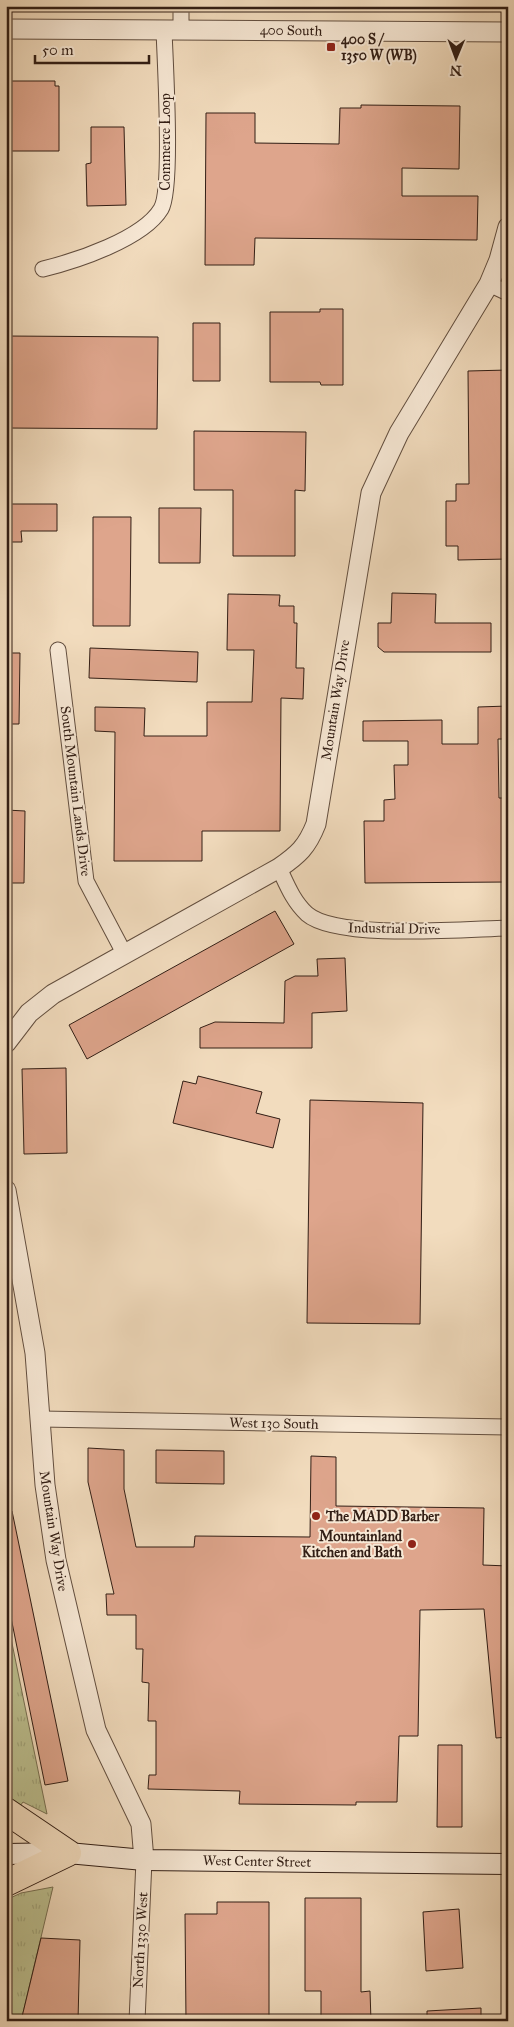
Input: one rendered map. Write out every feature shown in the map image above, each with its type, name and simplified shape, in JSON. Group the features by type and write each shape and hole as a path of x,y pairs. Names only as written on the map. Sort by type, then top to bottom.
{"highway":[{"path":"6,1811 68,1852 6,1883"}],"main road":[{"name":"West Center Street","path":"6,1854 68,1852 144,1860 508,1864"}],"street":[{"name":"Commerce Loop","path":"43,269 80,260 128,236 150,221 161,209 167,169 172,29 181,6"},
{"name":"400 South","path":"6,29 508,32"},
{"name":"Mountain Way Drive","path":"6,1043 15,1029 42,1001 124,953 279,868 300,854 316,824 371,493 399,433 489,284 499,260 508,226"},
{"path":"489,284 508,293"},
{"name":"South Mountain Lands Drive","path":"58,650 86,881 124,953"},
{"name":"Industrial Drive","path":"279,868 293,897 308,914 320,922 337,927 367,931 508,928"},
{"name":"Mountain Way Drive","path":"6,1190 35,1353 44,1485 56,1560 96,1730 140,1824 144,1860"},
{"name":"West 130 South","path":"41,1419 508,1427"},
{"name":"North 1330 West","path":"137,2021 144,1860"}],"green space":[{"path":"6,1614 47,1814 23,1802 20,1806 6,1795"},
{"path":"53,1887 21,2021 6,2021 6,1900 21,1893"}],"building":[{"path":"6,81 55,81 55,86 59,86 59,151 6,151"},
{"path":"361,105 460,106 459,169 402,168 402,196 478,196 477,240 255,238 254,265 205,265 206,113 255,113 255,143 339,144 340,108 361,108"},
{"path":"91,127 124,127 126,205 87,206 86,164 91,163"},
{"path":"320,309 343,309 343,385 321,385 320,382 270,382 270,312 320,312"},
{"path":"193,323 220,323 220,381 193,381"},
{"path":"6,336 158,337 157,429 6,428"},
{"path":"508,370 508,559 458,560 458,546 446,546 446,501 456,501 456,484 469,484 468,371"},
{"path":"194,431 306,432 305,491 295,490 295,556 233,556 233,490 194,490"},
{"path":"6,504 57,504 57,531 21,531 22,542 6,542"},
{"path":"159,508 201,508 200,563 159,563"},
{"path":"93,517 131,517 130,626 93,626"},
{"path":"392,593 436,594 435,623 491,623 491,652 384,652 378,647 378,623 391,623"},
{"path":"228,594 280,595 279,606 294,606 294,623 297,623 296,668 304,668 303,699 281,698 280,831 202,831 202,861 114,861 115,732 95,731 95,707 145,708 144,736 207,736 207,702 252,702 254,650 227,650"},
{"path":"90,648 198,652 197,682 89,678"},
{"path":"6,653 20,653 19,724 6,724"},
{"path":"508,706 508,739 498,739 499,798 508,798 508,882 365,883 364,821 384,821 384,800 395,799 394,765 408,765 408,741 363,741 363,721 442,720 442,744 478,744 478,707"},
{"path":"6,810 25,811 24,883 6,883"},
{"path":"275,911 294,944 87,1059 69,1025"},
{"path":"345,958 347,1011 312,1013 312,1048 200,1048 200,1028 215,1022 284,1023 285,981 295,976 318,976 317,959"},
{"path":"66,1068 67,1153 24,1154 22,1069"},
{"path":"198,1076 262,1092 256,1113 280,1119 273,1148 173,1123 183,1081 196,1084"},
{"path":"310,1100 423,1103 420,1324 307,1323"},
{"path":"88,1448 124,1450 124,1489 136,1547 194,1547 195,1536 310,1537 311,1456 336,1457 336,1506 484,1508 483,1565 508,1566 508,1737 496,1738 484,1609 420,1610 418,1736 399,1736 397,1802 356,1802 356,1805 239,1804 240,1791 148,1789 149,1775 156,1775 156,1721 148,1721 149,1683 142,1682 143,1649 136,1649 136,1615 107,1615 106,1594 114,1594 88,1482"},
{"path":"156,1450 224,1451 224,1484 156,1483"},
{"path":"6,1511 12,1511 68,1781 45,1785 6,1593"},
{"path":"438,1745 462,1745 462,1827 437,1827"},
{"path":"305,1898 361,1898 361,1992 370,1991 371,2021 321,2021 321,1991 305,1991"},
{"path":"217,1902 269,1902 269,2016 217,2016 217,2021 186,2021 185,1914 217,1914"},
{"path":"459,1909 463,1968 426,1971 423,1912"},
{"path":"41,1938 80,1940 78,2021 21,2021"},
{"path":"481,2008 481,2021 427,2021 427,2011"}],"place":[{"name":"400 S / 1350 W (WB)","path":"331,47"},
{"name":"The MADD Barber","path":"316,1516"},
{"name":"Mountainland Kitchen and Bath","path":"412,1544"}]}
